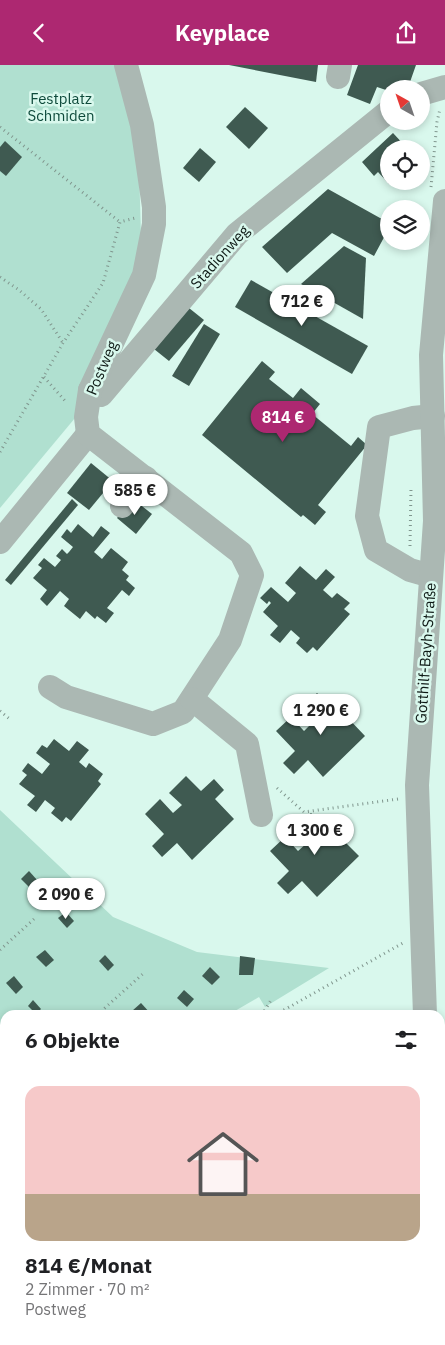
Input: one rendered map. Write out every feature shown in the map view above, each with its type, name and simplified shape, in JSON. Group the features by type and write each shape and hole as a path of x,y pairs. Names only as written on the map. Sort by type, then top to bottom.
{"street":[{"name":"Postweg","path":"88,434 86,417 90,390 144,275 154,225 154,207 142,125 126,65"},
{"path":"430,91 445,87"},
{"name":"Stadionweg","path":"90,390 101,395 237,234 380,118"},
{"name":"Gotthilf-Bayh-Straße","path":"425,1010 417,785 431,576 440,520 431,355 445,201"},
{"path":"431,576 410,570 376,550 367,516 379,427 413,418 433,416"},
{"path":"0,542 88,434 241,553 252,575 230,641 183,712 153,724 66,697 50,687"},
{"path":"122,506 146,478"},
{"path":"192,699 247,744 261,815"}],"path":[{"path":"0,127 120,222"},
{"path":"120,222 146,215 154,207"},
{"path":"0,452 63,343 103,283 120,222"},
{"path":"0,277 41,309 63,343"},
{"path":"0,711 11,720"},
{"path":"252,767 304,812 395,799"},
{"path":"0,950 34,919"},
{"path":"284,1010 422,934"},
{"path":"103,1010 145,972"},
{"path":"265,1010 270,1000"}],"green space":[{"name":"Festplatz Schmiden","path":"0,65 117,65 138,131 142,272 75,418 0,508"},
{"path":"0,810 113,917 197,952 329,968 265,1007 259,997 237,1010 0,1010"}],"building":[{"path":"229,65 318,65 316,82"},
{"path":"358,65 416,65 411,80 380,80 380,88 377,87 370,104 347,95"},
{"path":"245,107 268,128 249,149 226,127"},
{"path":"393,133 400,140 386,140"},
{"path":"5,141 22,157 6,176 0,171 0,147"},
{"path":"380,145 380,174 378,172 374,176 362,162"},
{"path":"200,148 216,162 199,182 183,168"},
{"path":"328,189 380,218 380,245 374,256 332,233 287,273 262,247"},
{"path":"344,246 366,258 363,319 301,284"},
{"path":"251,280 368,346 352,374 235,307"},
{"path":"189,308 204,320 169,361 154,349"},
{"path":"204,324 220,334 189,386 172,376"},
{"path":"262,361 275,372 269,379 293,398 301,388 320,404 312,414 351,446 358,437 367,445 318,505 326,512 315,525 303,515 301,517 202,435"},
{"path":"91,463 113,481 89,510 67,493"},
{"path":"72,499 78,505 11,585 5,580"},
{"path":"133,499 152,514 136,534 117,518"},
{"path":"78,524 93,537 101,526 110,533 94,552 102,559 111,548 128,562 122,570 129,576 126,580 135,588 129,596 122,590 107,608 114,613 106,623 97,616 95,619 86,611 80,619 64,606 69,599 60,591 47,606 40,599 47,590 33,578 42,568 38,565 44,558 55,567 61,560 56,556 62,549 67,554 69,552 73,547 61,537 67,529 71,533"},
{"path":"300,566 316,580 326,569 335,577 323,590 332,598 337,593 350,603 344,609 350,614 317,651 313,647 307,653 296,643 300,638 291,630 280,643 270,635 278,626 263,612 271,603 269,601 267,604 260,598 271,587 288,602 296,593 285,583"},
{"path":"317,693 333,709 345,696 355,707 346,716 365,736 323,777 308,760 294,774 283,763 295,751 276,731 291,717 304,731 313,722 300,710"},
{"path":"54,739 69,751 77,741 89,750 79,762 86,768 89,763 103,774 98,781 101,784 71,821 66,817 62,822 51,813 55,808 45,800 36,812 27,805 35,796 19,784 27,775 22,771 28,763 42,774 50,764 36,753 42,745 47,748"},
{"path":"186,776 201,791 214,779 224,790 215,799 234,819 192,860 177,843 162,857 152,846 164,834 145,814 160,799 173,813 182,805 169,793"},
{"path":"311,813 326,829 339,817 349,827 340,837 359,856 317,897 302,881 288,894 277,883 289,871 270,851 285,837 298,851 307,843 294,830"},
{"path":"29,871 38,881 30,888 21,879"},
{"path":"66,912 74,921 67,928 58,918"},
{"path":"45,950 54,960 46,967 36,957"},
{"path":"105,955 114,965 108,971 99,961"},
{"path":"240,956 255,958 253,975 239,975"},
{"path":"210,967 220,977 212,985 202,976"},
{"path":"14,976 23,987 16,994 6,983"},
{"path":"184,990 194,999 187,1007 177,998"},
{"path":"33,1000 41,1009 32,1010 28,1006"},
{"path":"141,1003 147,1010 133,1010"}]}
